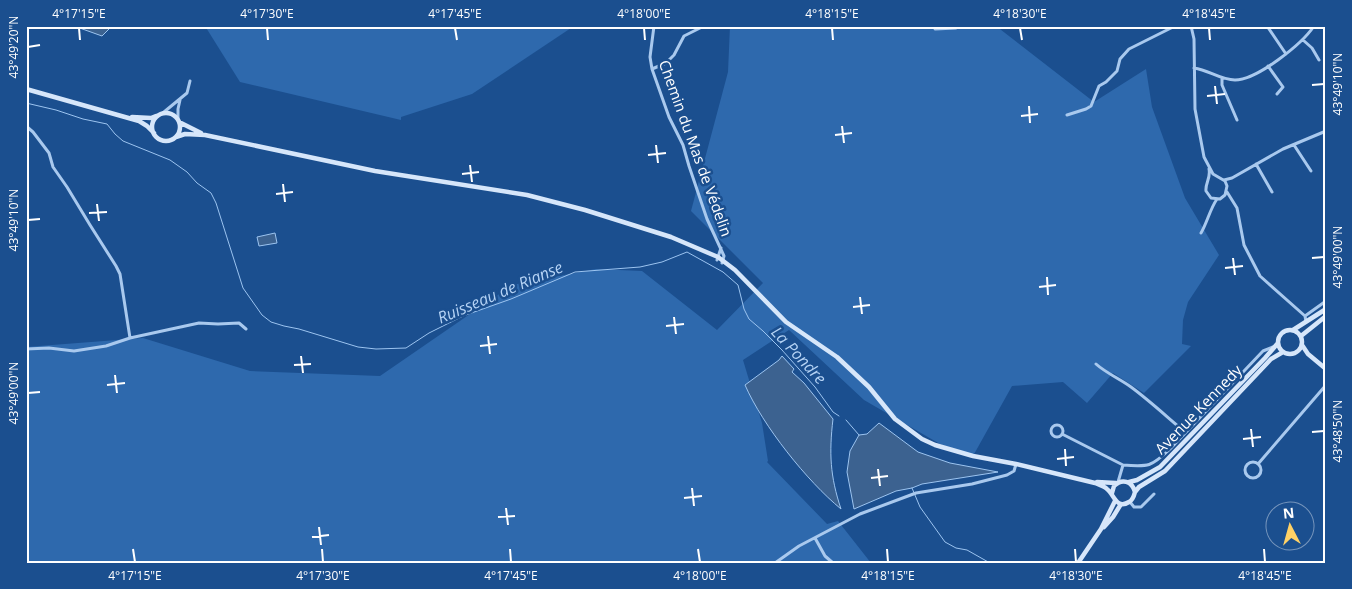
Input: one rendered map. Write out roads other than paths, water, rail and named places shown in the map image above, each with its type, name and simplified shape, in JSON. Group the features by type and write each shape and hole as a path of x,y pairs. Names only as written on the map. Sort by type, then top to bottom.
{"main road":[{"path":"26,89 139,121 147,126 159,139 166,141 182,135 205,135 375,171 527,195 671,237 698,248 735,270 786,322 836,357 858,377 874,392 895,419 909,431 935,445 973,456 1014,463 1103,486 1112,493 1115,501 1121,504 1130,502"},
{"path":"124,116 151,118 164,112 172,113 178,118 180,123 180,131 176,137"},
{"path":"154,133 152,124 157,115"},
{"path":"180,123 205,135"},
{"path":"1308,354 1283,352 1276,345 1278,339 1282,332 1293,330 1326,309"},
{"path":"1301,336 1326,316"},
{"path":"1293,330 1301,336 1302,345 1308,354 1326,369"},
{"name":"Avenue Kennedy","path":"1088,482 1117,483 1137,480 1160,467 1276,345"},
{"path":"1297,352 1302,345"},
{"name":"Avenue Kennedy","path":"1130,502 1139,487 1165,471 1271,359 1283,352"},
{"path":"1127,482 1135,492"},
{"path":"1112,493 1117,483"},
{"path":"1078,563 1101,529 1115,501"},
{"path":"1101,529 1113,517 1121,504"}],"street":[{"name":"Chemin du Mas de Védelin","path":"654,26 650,58 652,70 683,145 707,218 724,256 722,262"},
{"path":"652,70 666,63 674,55 684,36 704,26"},
{"path":"935,29 956,28 960,26"},
{"path":"1067,115 1091,106 1099,86 1117,71 1120,59 1129,49 1175,26"},
{"path":"1191,26 1194,39 1195,117 1204,157 1211,175 1206,184 1206,191 1213,204"},
{"path":"1267,26 1286,54"},
{"path":"1194,68 1222,78 1246,79 1286,54 1303,40 1314,26"},
{"path":"1303,40 1312,48 1319,60"},
{"path":"1268,66 1283,87 1277,94"},
{"path":"1222,78 1222,86 1237,120"},
{"path":"164,112 187,93 190,81"},
{"path":"178,118 180,100"},
{"path":"26,126 49,153 53,167 120,274 130,338"},
{"path":"1223,180 1232,178 1283,149 1326,131"},
{"path":"1294,145 1311,171"},
{"path":"1256,164 1272,192"},
{"path":"1209,168 1227,186"},
{"path":"1208,181 1218,177"},
{"path":"1232,178 1227,186 1227,192 1237,208 1244,244 1260,276 1305,316 1306,323"},
{"path":"1211,198 1223,197 1227,192"},
{"path":"1223,197 1232,200"},
{"path":"1201,234 1210,216 1213,204 1217,199"},
{"name":"Chemin du Mas de Védelin","path":"717,259 721,248"},
{"path":"1305,316 1326,301"},
{"path":"26,349 49,348 74,351 106,346 130,338 198,323 240,323 246,329"},
{"path":"1062,434 1123,465 1149,466 1185,432 1263,351 1276,345"},
{"path":"1096,364 1133,389 1185,432"},
{"path":"1258,464 1326,385"},
{"path":"1252,462 1258,464 1261,468 1258,476 1254,478 1248,476 1246,471 1247,465 1252,462"},
{"path":"775,563 815,538 860,514 914,494 972,484 1009,474 1014,471 1014,463"},
{"path":"1117,483 1122,474 1123,465"},
{"path":"1122,474 1127,482"},
{"path":"1130,502 1134,507 1141,507 1154,494"},
{"path":"815,538 825,556 833,563"}],"waterway":[{"name":"Ruisseau de Rianse","path":"26,103 107,124 123,141 170,160 211,193 216,203 243,288 262,315 271,322 358,347 376,349 406,348 429,333 463,316 511,299 575,272 640,267 662,262 687,252 723,272 738,285 744,309 749,319 782,350 815,387 833,412 839,416"},
{"name":"La Pondre","path":"846,420 859,435"},
{"name":"La Pondre","path":"912,488 920,507 945,542 956,548 967,550 990,563"}]}
